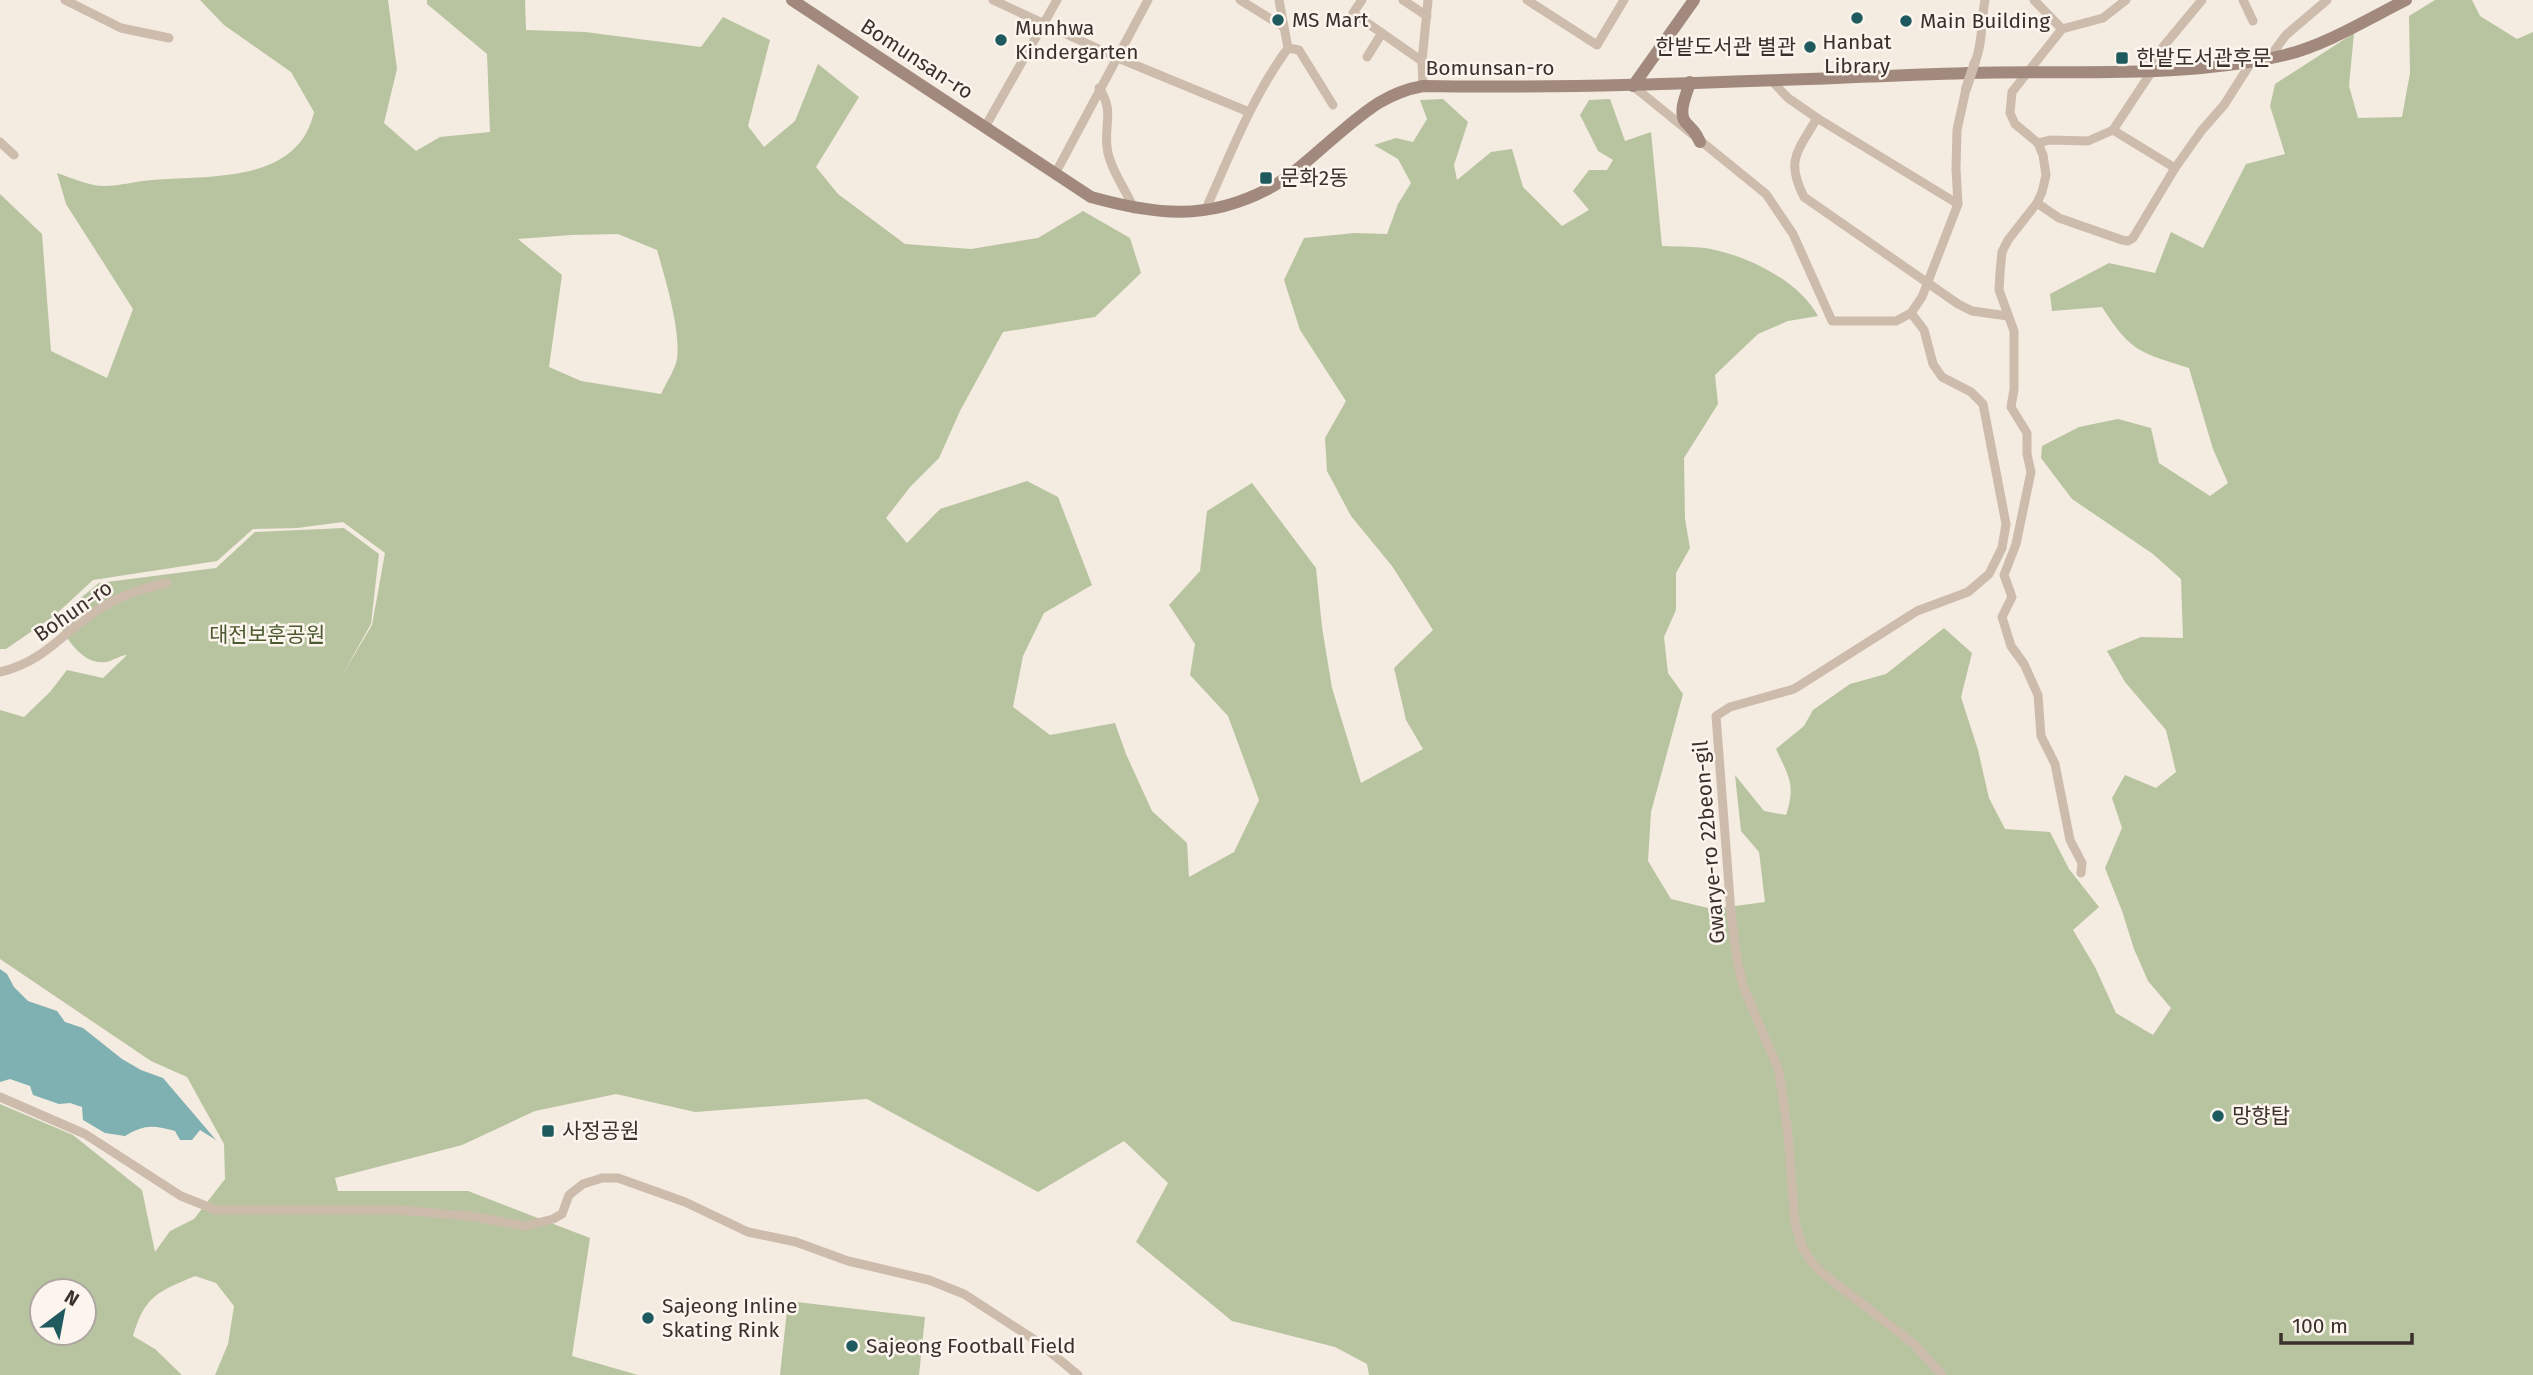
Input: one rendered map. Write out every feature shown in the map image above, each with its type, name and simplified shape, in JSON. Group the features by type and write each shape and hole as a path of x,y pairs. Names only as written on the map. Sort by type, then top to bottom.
{"main road":[{"path":"1633,86 1694,0"},
{"name":"Bomunsan-ro","path":"795,1 1091,197 1133,209 1175,213 1223,208 1269,188 1377,102 1403,90 1423,86 1633,86 1770,79 2027,71 2147,71 2231,66 2288,54 2352,28 2406,0"},
{"path":"1690,82 1682,115 1684,121 1696,131 1700,142"}],"street":[{"path":"65,0 121,28 169,38"},
{"path":"993,0 1118,58 1250,112"},
{"name":"Bomunsan-ro","path":"985,127 1057,0"},
{"path":"1055,174 1148,0"},
{"path":"1240,0 1282,26"},
{"path":"1279,0 1288,48"},
{"path":"1362,0 1353,13 1422,61"},
{"path":"1403,0 1427,16"},
{"path":"1423,86 1422,61 1428,0"},
{"path":"1527,0 1597,45 1624,0"},
{"path":"1633,86 1766,194 1793,234 1832,321 1896,321 1911,313 1928,284 1958,204 1957,130 1966,89 1980,51 1980,22 1985,0"},
{"path":"2034,0 2062,29"},
{"path":"2081,873 2082,863 2070,840 2055,764 2041,736 2038,695 2024,663 2011,646 2002,617 2012,597 2004,575 2016,544 2031,472 2026,433 2011,407 2014,389 2014,331 1999,290 2002,252 2037,203 2046,175 2038,143 2015,124 2010,113 2012,92 2062,29 2103,18 2126,0"},
{"path":"2038,143 2050,140 2088,141 2113,130 2147,71 2202,0"},
{"path":"2243,0 2253,21"},
{"path":"2269,58 2286,35 2327,0"},
{"path":"1367,57 1382,33"},
{"path":"1288,48 1299,50 1333,105"},
{"path":"1205,211 1250,112 1272,69 1288,48"},
{"path":"2037,203 2059,218 2128,241 2139,230 2175,168 2202,130 2224,106 2252,61"},
{"path":"1770,79 1788,98 1817,118 1958,204"},
{"path":"1099,88 1109,108 1106,136 1110,160 1133,209"},
{"path":"1817,118 1793,160 1793,169 1804,197 1958,304 1972,310 2008,316"},
{"path":"2113,130 2175,168"},
{"path":"0,142 14,155"},
{"name":"Gwarye-ro 22beon-gil","path":"1911,313 1923,330 1933,364 1942,377 1971,392 1983,404 2006,524 1998,557 1989,574 1968,592 1917,611 1794,690 1730,707 1716,716 1737,959 1743,986 1779,1071 1788,1134 1795,1223 1802,1247 1821,1272 1914,1344 1942,1375"},
{"name":"Bohun-ro","path":"0,672 28,664 85,620 125,595 141,588 167,583"},
{"path":"0,1097 85,1134 181,1196 216,1210 399,1210 469,1216 526,1226 562,1214 569,1195 583,1184 602,1178 618,1178 685,1202 748,1232 796,1242 848,1261 929,1280 964,1294 1038,1342 1078,1375"}],"green space":[{"name":"대전보훈공원","path":"200,0 388,0 397,69 384,123 416,151 440,137 490,132 487,54 427,4 427,0 525,0 526,30 585,32 701,47 723,17 770,40 748,126 764,147 795,121 818,64 859,97 816,167 838,194 905,244 971,249 1038,238 1083,211 1130,238 1141,273 1095,317 1003,332 960,411 939,458 911,486 886,518 907,543 940,509 1027,481 1058,497 1092,585 1044,613 1023,656 1013,707 1050,735 1115,723 1152,811 1187,843 1189,877 1234,852 1259,800 1228,716 1190,675 1195,644 1169,605 1200,571 1207,511 1252,483 1316,568 1332,688 1361,783 1423,749 1406,720 1394,668 1433,630 1392,566 1351,516 1327,471 1325,438 1346,401 1300,330 1284,280 1304,238 1355,233 1387,234 1398,204 1411,183 1398,159 1374,145 1396,138 1413,142 1427,119 1420,100 1443,99 1468,122 1454,165 1457,180 1491,152 1512,149 1523,187 1562,226 1589,210 1573,191 1589,170 1607,170 1613,160 1598,151 1580,115 1589,100 1610,99 1625,141 1651,132 1662,246 1711,249 1756,264 1798,291 1818,316 1788,321 1758,334 1715,375 1718,404 1684,458 1685,519 1690,548 1676,573 1676,610 1664,637 1668,673 1683,694 1651,812 1648,861 1671,899 1712,909 1765,902 1759,852 1741,831 1735,775 1764,811 1786,815 1790,781 1776,749 1804,726 1813,710 1850,684 1886,674 1944,628 1972,653 1961,697 1978,750 1989,798 2005,829 2050,832 2069,869 2099,907 2073,930 2095,967 2116,1013 2153,1035 2171,1008 2148,981 2105,868 2122,828 2112,798 2125,775 2156,788 2176,772 2166,730 2125,682 2107,651 2141,637 2183,638 2181,579 2153,554 2072,499 2041,458 2042,446 2079,427 2118,419 2151,428 2159,463 2210,496 2228,483 2213,449 2189,368 2147,354 2129,342 2102,307 2052,311 2050,294 2109,263 2155,273 2171,232 2203,248 2246,164 2285,154 2270,106 2275,84 2354,33 2349,86 2358,118 2402,117 2410,73 2409,16 2435,0 2472,0 2480,16 2517,39 2533,32 2533,1375 1369,1375 1367,1364 1335,1347 1232,1321 1136,1242 1168,1183 1124,1141 1038,1192 867,1099 695,1112 616,1094 535,1111 462,1145 335,1178 338,1191 468,1191 590,1238 572,1356 638,1375 215,1375 228,1344 234,1306 216,1283 195,1276 162,1291 148,1303 133,1336 155,1349 182,1375 0,1375 0,1104 73,1135 142,1190 155,1252 170,1231 194,1219 225,1179 224,1144 187,1077 151,1061 0,959 0,710 24,717 50,692 67,670 103,678 127,655 106,662 89,659 75,648 56,618 99,583 216,568 255,532 344,528 379,554 371,624 341,677 372,625 385,553 343,522 297,528 253,529 217,561 93,580 54,616 6,649 0,649 0,194 42,234 51,351 107,378 133,309 66,204 57,173 104,186 225,175 271,164 290,152 305,135 314,112 291,72 224,25","holes":["618,234 657,250 675,319 678,347 676,363 661,394 581,381 549,367 562,275 518,239"]},
{"name":"Sajeong Football Field","path":"788,1301 925,1317 919,1375 780,1375"}],"water":[{"path":"0,969 28,1001 57,1011 65,1022 83,1028 122,1059 163,1078 216,1140 200,1130 192,1140 180,1140 175,1131 155,1127 138,1129 125,1136 105,1133 83,1120 82,1107 70,1103 59,1104 33,1095 30,1086 10,1079 0,1082"}],"place":[{"name":"Hanbat Library","path":"1857,18"},
{"name":"MS Mart","path":"1278,20"},
{"name":"Main Building","path":"1906,21"},
{"name":"Munhwa Kindergarten","path":"1001,40"},
{"name":"한밭도서관 별관","path":"1810,47"},
{"name":"한밭도서관후문","path":"2122,58"},
{"name":"문화2동","path":"1266,178"},
{"name":"망향탑","path":"2218,1116"},
{"name":"사정공원","path":"548,1131"},
{"name":"Sajeong Inline Skating Rink","path":"648,1318"},
{"name":"Sajeong Football Field","path":"852,1346"}]}
